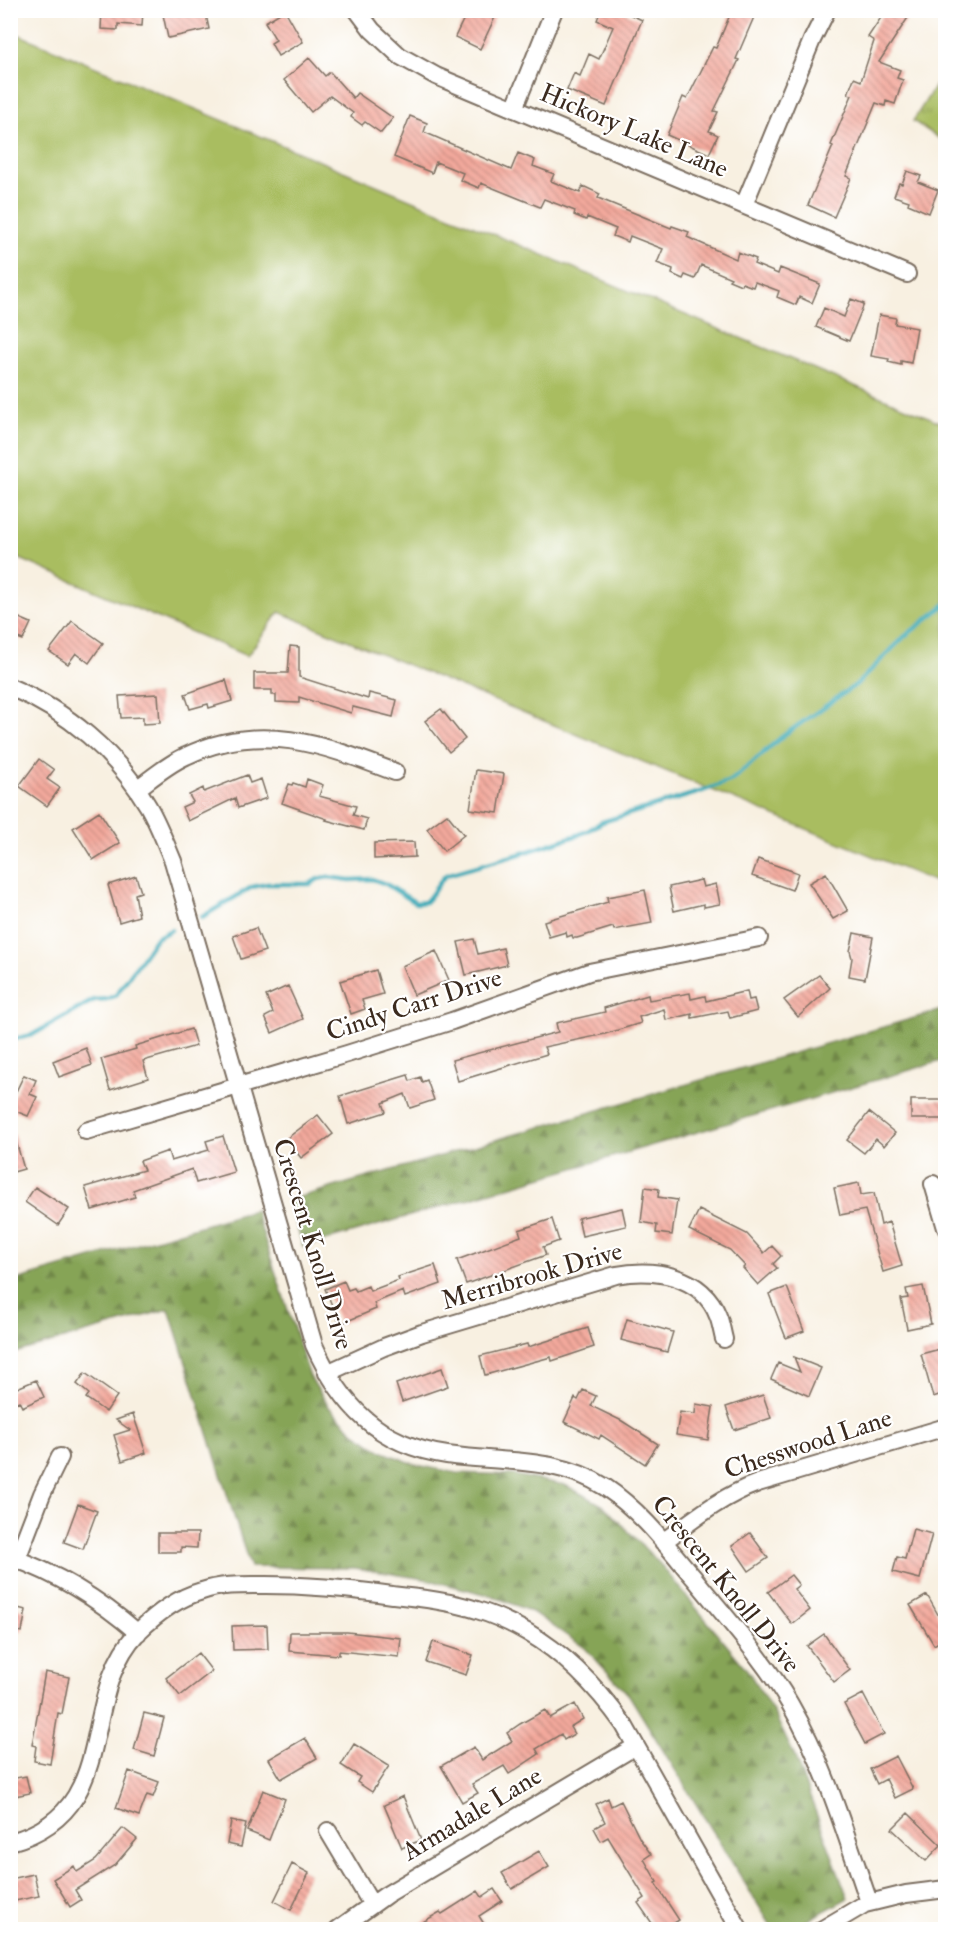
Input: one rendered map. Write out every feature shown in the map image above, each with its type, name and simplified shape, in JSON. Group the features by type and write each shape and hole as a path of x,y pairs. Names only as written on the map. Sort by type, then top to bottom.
{"street":[{"name":"Hickory Lake Lane","path":"357,10 372,30 400,56 436,76 907,274"},
{"path":"514,109 554,10"},
{"path":"744,205 812,40 827,10"},
{"name":"Crescent Knoll Drive","path":"10,687 58,711 96,741 136,789 158,825 172,861 314,1345 327,1373 351,1407 386,1434 425,1450 447,1455 524,1460 567,1470 604,1486 644,1519 750,1646 789,1703 818,1759 869,1902"},
{"path":"136,789 186,756 207,747 243,739 290,739 320,745 395,772"},
{"name":"Cindy Carr Drive","path":"87,1131 452,1022 589,972 759,938"},
{"path":"933,1184 945,1228"},
{"name":"Merribrook Drive","path":"327,1373 384,1347 422,1333 616,1275 636,1272 671,1275 687,1282 710,1302 718,1316 724,1339"},
{"name":"Chesswood Lane","path":"663,1542 713,1504 739,1490 945,1427"},
{"path":"60,1457 14,1558 49,1572 92,1596 138,1633"},
{"path":"10,1842 47,1826 71,1803 81,1789 87,1774 108,1685 118,1659 154,1617 170,1605 202,1590 219,1587 284,1585 346,1589 452,1603 477,1610 504,1620 553,1648 582,1673 608,1703 636,1746 740,1929"},
{"name":"Armadale Lane","path":"337,1929 372,1905 636,1746"},
{"path":"328,1831 372,1905"},
{"path":"821,1929 869,1902 945,1889"}],"green space":[{"path":"10,31 945,424 945,886 279,612 247,656 11,555"},
{"path":"945,70 945,142 913,121"},
{"path":"945,1009 945,1060 303,1247 289,1200"},
{"path":"255,1210 310,1377 329,1407 354,1432 383,1452 417,1465 457,1473 514,1475 565,1485 604,1506 660,1564 748,1671 774,1713 795,1757 848,1898 792,1929 773,1929 629,1695 585,1648 532,1612 493,1596 425,1579 355,1568 250,1567 169,1309 11,1354 11,1279 13,1281"}],"building":[{"path":"102,10 143,10 142,26 118,24 118,30 101,29"},
{"path":"162,10 205,10 209,29 168,38"},
{"path":"285,10 303,42 278,56 271,43 276,40 265,22"},
{"path":"468,10 486,10 496,15 480,49 455,37"},
{"path":"601,10 620,10 642,20 606,106 567,90 574,73 580,76 589,54 599,59 613,27 597,20"},
{"path":"732,10 757,10 736,59 739,60 714,111 718,112 709,131 718,135 709,154 667,135 683,97 687,99 713,47 716,48"},
{"path":"886,10 913,10 879,62 900,70 897,78 903,80 895,104 886,101 885,106 876,103 846,176 851,178 834,217 808,205 852,95 848,94 854,78 861,81 874,41 868,37"},
{"path":"309,58 325,76 330,72 353,98 357,93 393,118 381,133 365,122 362,125 351,117 353,113 330,96 311,112 284,80"},
{"path":"410,116 427,123 424,132 511,170 518,153 535,160 533,166 554,174 551,181 580,193 583,186 600,194 598,198 671,228 672,226 689,232 687,237 736,259 738,252 756,259 754,264 778,274 780,268 820,284 812,303 799,297 796,305 777,297 779,291 755,282 753,287 742,283 741,285 701,265 695,279 685,275 683,279 672,274 673,269 657,263 663,249 630,236 628,242 613,236 616,229 587,217 586,220 574,215 575,211 544,199 540,207 481,183 479,188 460,180 463,173 436,162 432,173 394,157"},
{"path":"907,171 921,176 918,182 938,190 929,213 908,204 909,201 894,196"},
{"path":"851,299 864,304 849,341 816,327 824,308 844,317"},
{"path":"879,315 896,318 895,324 917,328 911,363 901,361 901,365 888,362 889,359 871,356"},
{"path":"10,614 31,623 23,640 10,635"},
{"path":"72,621 103,643 89,663 76,653 68,664 49,651"},
{"path":"290,646 299,647 299,677 368,699 369,693 397,700 393,717 353,707 351,713 299,697 299,703 276,702 276,695 272,695 272,690 254,690 254,673 288,673"},
{"path":"226,680 232,701 209,708 208,704 190,709 185,694"},
{"path":"158,694 160,723 143,724 143,717 121,718 119,696"},
{"path":"441,709 465,739 449,752 425,721"},
{"path":"39,759 54,770 47,779 60,788 47,806 19,786"},
{"path":"476,770 504,774 498,813 470,809"},
{"path":"247,775 250,783 261,779 267,798 238,808 235,798 188,821 182,807 193,802 189,795 203,788 204,792"},
{"path":"307,779 323,785 319,796 356,806 353,815 367,819 364,830 326,820 282,803 289,784 305,787"},
{"path":"99,811 120,843 93,860 73,828"},
{"path":"447,814 464,835 444,851 427,829"},
{"path":"414,842 415,857 374,859 374,843"},
{"path":"758,859 798,873 792,890 752,876"},
{"path":"826,873 848,911 833,919 809,883"},
{"path":"136,876 141,892 135,894 139,916 119,922 108,885"},
{"path":"701,880 703,887 716,884 720,904 704,907 704,904 674,911 669,887"},
{"path":"645,890 652,923 614,930 613,927 577,938 573,938 572,935 567,937 566,932 549,937 544,921 608,902 607,897"},
{"path":"256,928 265,951 241,959 233,936"},
{"path":"854,933 873,937 865,979 849,976 852,958 850,951"},
{"path":"474,939 478,954 503,948 507,965 466,975 458,942"},
{"path":"436,951 449,980 414,995 402,966"},
{"path":"376,970 383,994 362,1000 365,1009 351,1014 340,981"},
{"path":"819,975 830,988 798,1017 784,1000"},
{"path":"288,986 303,1019 272,1033 265,1017 273,1013 266,996"},
{"path":"747,991 749,1000 754,999 757,1011 730,1018 728,1011 692,1018 692,1014 666,1020 664,1009 639,1017 641,1023 605,1034 544,1047 547,1054 458,1081 452,1060 558,1032 556,1023 605,1012 604,1008 648,995 649,1000 690,993 691,999 705,996 706,1001"},
{"path":"191,1029 196,1046 143,1061 148,1078 110,1090 101,1059"},
{"path":"86,1048 92,1065 59,1077 53,1061"},
{"path":"24,1075 36,1080 30,1094 37,1097 28,1116 10,1109 10,1104"},
{"path":"408,1075 410,1081 420,1077 422,1082 427,1080 434,1100 410,1108 405,1094 383,1103 386,1112 348,1124 340,1096"},
{"path":"911,1100 945,1100 945,1119 911,1119"},
{"path":"869,1112 895,1133 884,1146 876,1139 864,1153 847,1140"},
{"path":"318,1115 333,1134 301,1158 286,1139"},
{"path":"10,1134 14,1134 24,1169 10,1173"},
{"path":"223,1136 234,1172 196,1183 192,1169 133,1190 135,1197 92,1210 85,1187 144,1170 140,1161 168,1151 171,1161 209,1150 206,1141"},
{"path":"859,1183 861,1195 874,1193 881,1225 889,1222 902,1266 883,1272 865,1210 840,1215 834,1188"},
{"path":"35,1187 69,1209 58,1225 25,1202"},
{"path":"645,1187 659,1189 658,1197 677,1200 672,1235 656,1233 657,1225 641,1222"},
{"path":"622,1208 626,1226 582,1236 578,1218"},
{"path":"699,1210 747,1234 764,1253 772,1246 781,1256 773,1264 777,1268 758,1285 730,1250 689,1230"},
{"path":"552,1219 559,1241 543,1247 546,1255 466,1284 457,1260 521,1236 519,1230"},
{"path":"435,1265 441,1284 405,1297 403,1291 374,1303 376,1309 340,1324 325,1289 344,1281 348,1290 354,1288 356,1291 368,1286 370,1291 399,1280 398,1277"},
{"path":"923,1286 931,1324 907,1329 901,1299 908,1298 906,1289"},
{"path":"787,1287 804,1331 786,1338 769,1294"},
{"path":"627,1319 673,1332 667,1352 621,1340"},
{"path":"588,1328 594,1347 552,1361 551,1357 485,1375 480,1356 527,1344 528,1347"},
{"path":"940,1349 945,1369 945,1393 933,1397 921,1354"},
{"path":"794,1357 821,1368 809,1396 771,1379 778,1363 800,1372"},
{"path":"442,1368 448,1386 402,1402 396,1384"},
{"path":"85,1373 117,1396 106,1412 86,1398 89,1394 77,1384"},
{"path":"36,1380 44,1397 22,1407 19,1401 10,1405 10,1391"},
{"path":"583,1390 596,1396 591,1406 622,1421 658,1444 645,1464 601,1435 599,1439 564,1422 575,1398 578,1400"},
{"path":"763,1395 771,1418 734,1430 726,1407"},
{"path":"696,1404 713,1407 708,1440 676,1435 680,1412 695,1414"},
{"path":"133,1414 146,1453 122,1461 114,1435 130,1430 116,1420"},
{"path":"78,1504 97,1511 83,1549 64,1542"},
{"path":"913,1529 932,1534 920,1579 893,1572 897,1557 905,1559"},
{"path":"158,1533 198,1533 197,1548 181,1547 181,1552 158,1552"},
{"path":"750,1533 768,1558 749,1571 732,1546"},
{"path":"791,1575 799,1585 794,1589 810,1610 792,1624 768,1592"},
{"path":"927,1595 945,1627 945,1638 934,1645 910,1605"},
{"path":"10,1606 26,1610 22,1632 10,1630"},
{"path":"267,1625 268,1649 233,1650 232,1626"},
{"path":"290,1632 347,1632 401,1638 399,1657 339,1651 339,1655 289,1651"},
{"path":"824,1634 850,1670 834,1682 807,1646"},
{"path":"433,1642 473,1655 466,1675 426,1662"},
{"path":"198,1653 212,1671 180,1696 166,1678"},
{"path":"45,1672 69,1677 62,1714 58,1713 50,1764 34,1761 36,1746 32,1745"},
{"path":"863,1694 884,1734 865,1744 844,1704"},
{"path":"575,1704 583,1719 570,1727 574,1734 564,1740 561,1734 536,1749 539,1754 509,1774 504,1766 472,1784 478,1793 462,1802 441,1766 474,1747 482,1760 512,1741 507,1733 520,1724 545,1710 550,1718"},
{"path":"144,1713 164,1718 154,1756 134,1750"},
{"path":"305,1738 317,1758 281,1779 269,1759"},
{"path":"354,1744 389,1766 372,1792 357,1782 360,1777 341,1765"},
{"path":"896,1756 913,1789 895,1798 886,1779 877,1784 870,1769"},
{"path":"129,1771 159,1782 153,1797 147,1795 139,1816 116,1808"},
{"path":"26,1776 30,1793 10,1797 10,1779"},
{"path":"263,1790 285,1799 269,1840 247,1831"},
{"path":"403,1796 421,1840 402,1848 384,1805"},
{"path":"608,1798 611,1806 621,1801 640,1839 651,1854 644,1859 657,1882 655,1883 679,1920 665,1929 656,1929 638,1903 645,1898 608,1837 601,1841 594,1828 605,1822 596,1804"},
{"path":"908,1813 941,1845 926,1861 892,1829"},
{"path":"231,1821 246,1824 241,1847 227,1844"},
{"path":"123,1828 137,1839 115,1865 75,1890 81,1900 70,1907 53,1879 74,1866 77,1872 96,1860"},
{"path":"539,1851 549,1867 512,1889 502,1873"},
{"path":"292,1864 309,1873 291,1910 274,1901"},
{"path":"34,1874 39,1896 10,1902 10,1879"},
{"path":"494,1889 502,1901 479,1916 484,1924 475,1929 411,1929 440,1912 442,1914 478,1891 482,1897"}],"waterway":[{"path":"202,917 252,887 267,884 310,884 328,877 350,880 372,879 386,884 416,903 425,902 446,875 578,835 602,822 732,780 784,735 857,684 904,637 946,604"},
{"path":"10,1040 32,1035 94,1000 107,999 116,995 156,938 171,930"}]}
